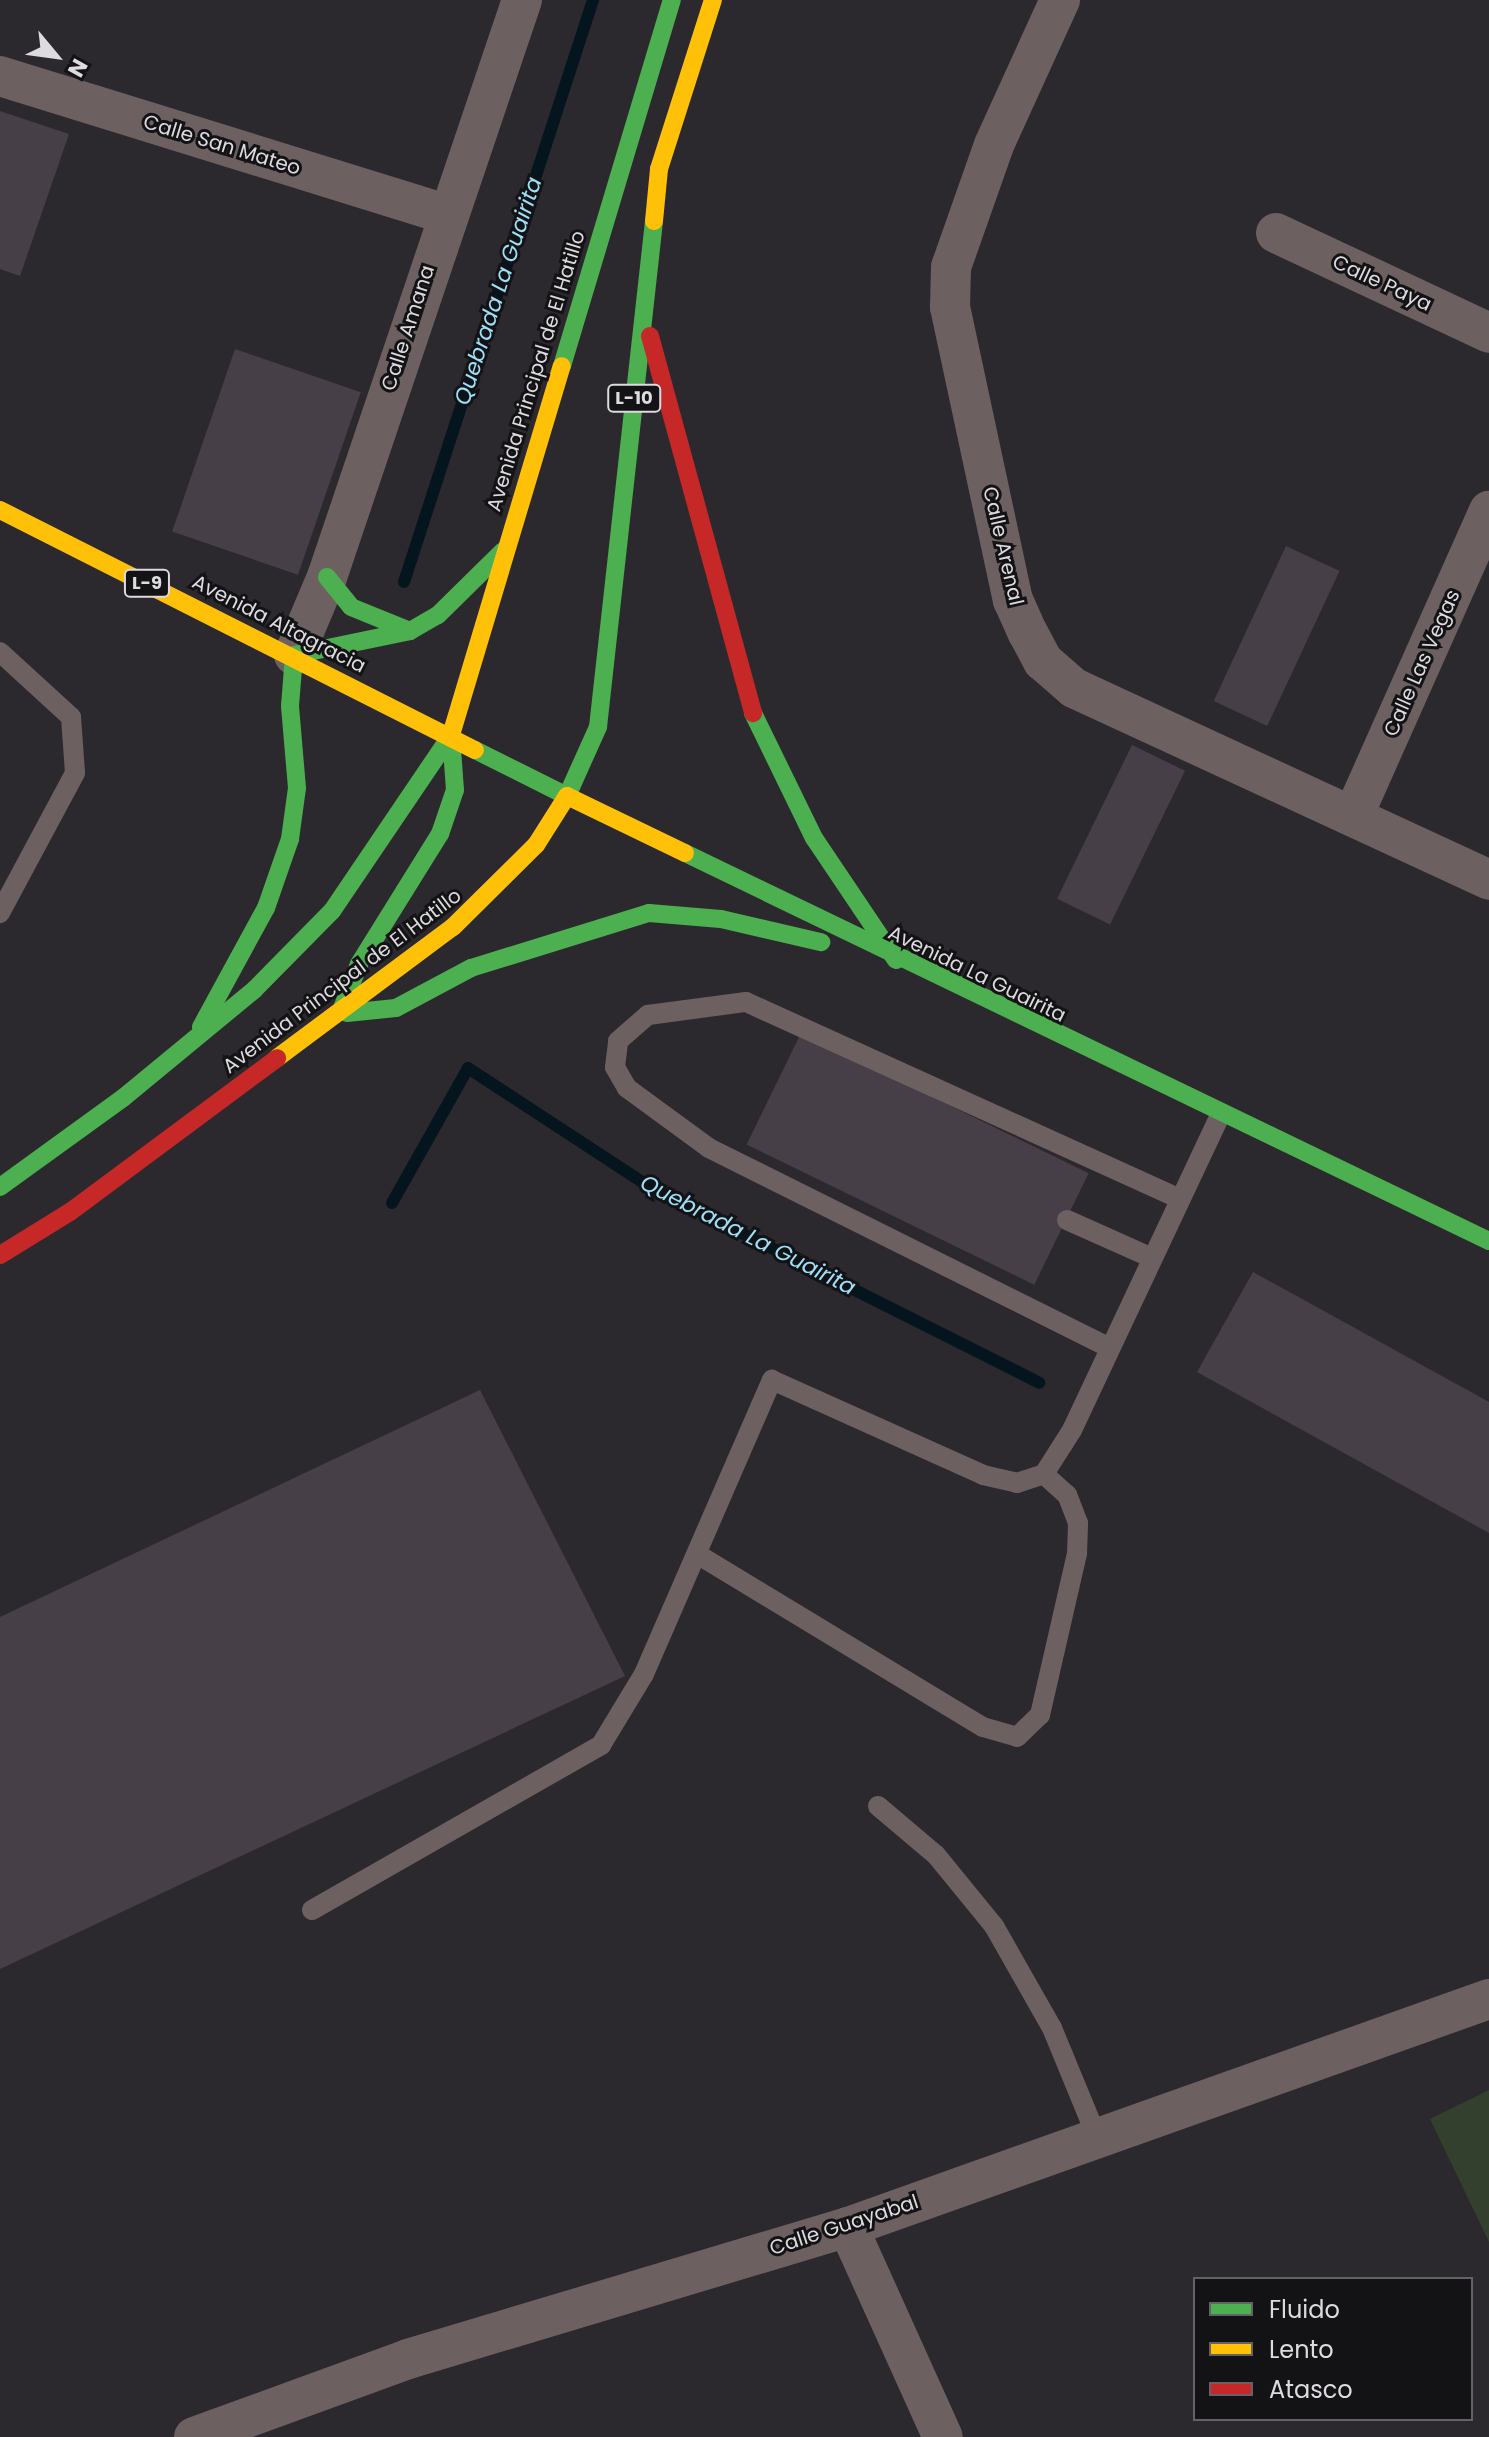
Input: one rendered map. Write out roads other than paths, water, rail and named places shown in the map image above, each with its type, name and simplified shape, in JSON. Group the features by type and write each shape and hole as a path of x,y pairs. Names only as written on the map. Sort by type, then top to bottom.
{"main road":[{"name":"Avenida Principal de El Hatillo","path":"0,1187 123,1098 201,1027 255,989 332,911 451,735 672,0"},
{"name":"Avenida Principal de El Hatillo","path":"0,1255 70,1212 341,1013 497,887 536,845 567,796 598,727 612,640 659,169 713,0"},
{"name":"L-10","path":"643,312 744,696 814,838 896,960"},
{"name":"Avenida Altagracia","path":"0,510 451,735"},
{"path":"201,1027 266,908 290,839 297,788 290,706 294,655 410,631 438,615 507,548"},
{"path":"327,577 351,607 410,631"},
{"path":"451,735 455,790 440,834 359,964 341,1013 396,1008 471,968 649,913 721,919 896,960"},
{"name":"Avenida La Guairita","path":"451,735 896,960 1489,1241"}],"street":[{"name":"Calle Amana","path":"294,655 327,577 445,214 522,0"},
{"name":"Calle Arenal","path":"1060,0 994,145 951,267 950,307 1013,600 1043,661 1074,688 1354,814 1489,880"},
{"name":"Calle San Mateo","path":"0,76 445,214"},
{"name":"Calle Paya","path":"1276,233 1489,333"},
{"name":"Calle Las Vegas","path":"1354,814 1489,511"},
{"name":"Calle Guayabal","path":"194,2437 408,2359 848,2227 1489,1999"},
{"path":"848,2227 943,2437"}],"lane":[{"path":"0,652 71,717 75,773 0,913"},
{"path":"1110,1348 709,1148 627,1088 615,1067 618,1041 648,1015 746,1002 1180,1199"},
{"path":"312,1910 601,1745 623,1716 772,1380 983,1475 1017,1483 1044,1474 1110,1348 1220,1115"},
{"path":"1067,1220 1152,1258"},
{"path":"697,1554 983,1727 1017,1737 1040,1715 1077,1554 1078,1523 1067,1495 1044,1474"},
{"path":"878,1806 936,1855 994,1926 1052,2028 1097,2137"}],"waterway":[{"name":"Quebrada La Guairita","path":"404,582 593,0"},
{"name":"Quebrada La Guairita","path":"392,1203 468,1068 648,1186 1039,1383"}]}
